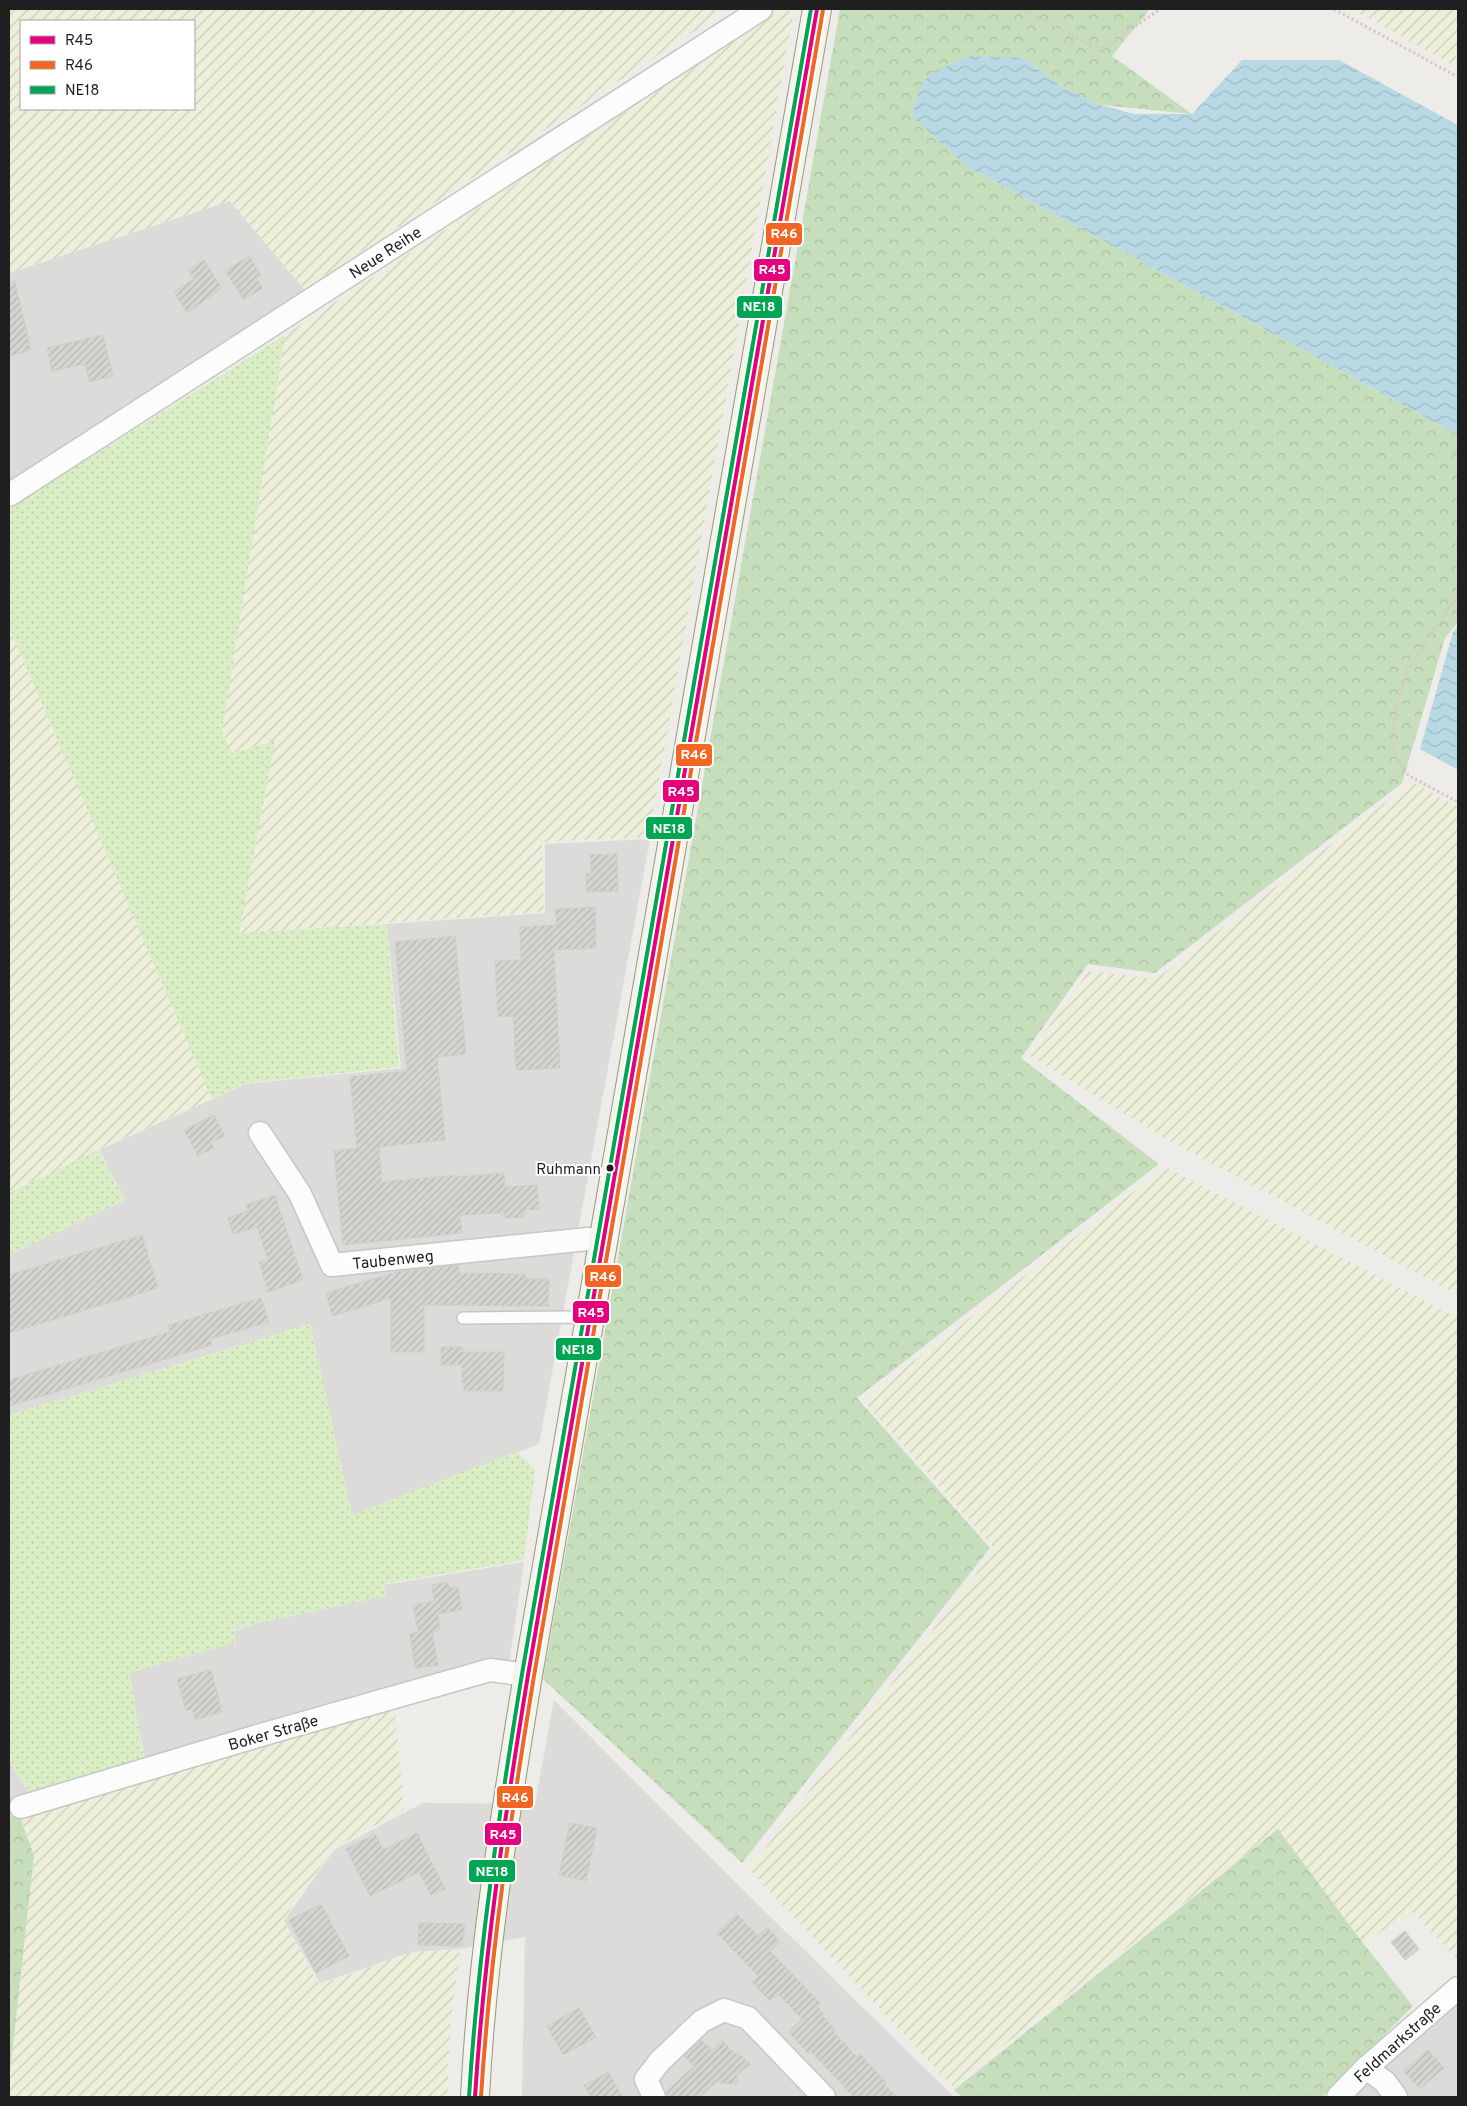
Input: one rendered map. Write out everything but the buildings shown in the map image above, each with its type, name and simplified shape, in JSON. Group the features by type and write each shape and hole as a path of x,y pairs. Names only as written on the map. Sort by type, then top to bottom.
{"main road":[{"path":"475,2097 485,1973 502,1829 817,9"}],"street":[{"name":"Neue Reihe","path":"9,495 761,9"},
{"name":"Taubenweg","path":"260,1133 300,1194 332,1265 588,1239 604,1240"},
{"name":"Boker Straße","path":"21,1807 254,1737 490,1670 528,1675"},
{"name":"Feldmarkstraße","path":"1338,2097 1366,2068 1458,1988"},
{"path":"654,2097 646,2079 660,2061 702,2021 724,2010 748,2018 824,2097"},
{"path":"1366,2068 1385,2082 1396,2097"}],"lane":[{"path":"462,1318 575,1317 590,1319"}],"path":[{"path":"1024,9 1100,51 1160,9"},
{"path":"1334,9 1458,77"},
{"path":"1458,594 1407,670 1396,705 1393,736 1394,756 1409,776 1458,802"}],"shaded area":[{"path":"230,201 304,289 301,301 9,495 9,273"},
{"path":"650,839 539,1444 352,1515 310,1324 9,1415 9,1255 125,1200 99,1150 246,1084 401,1068 387,924 545,913 545,844"},
{"path":"524,1562 508,1671 9,1817 9,1761 31,1796 145,1759 128,1673 236,1642 234,1631 257,1623 386,1596 384,1585"},
{"path":"554,1700 727,1874 954,2097 522,2097 525,1937 460,1949 412,1952 320,1983 284,1921 334,1850 423,1803 535,1804"},
{"path":"1458,1997 1458,2097 1351,2097"}],"green space":[{"path":"9,9 728,9 304,289 230,201 9,273"},
{"path":"782,9 786,9 793,15 649,837 542,842 544,912 239,933 275,742 231,753 222,732 285,335"},
{"path":"840,9 1150,9 1112,56 1192,114 1101,105 1064,88 1024,58 965,165 1458,435 1458,622 1445,638 1402,783 1155,973 1088,964 1021,1058 1159,1164 857,1398 990,1548 742,1863 543,1679"},
{"path":"1352,9 1458,9 1458,68"},
{"path":"285,335 222,732 232,753 275,741 239,933 387,924 399,1067 246,1083 212,1099 9,627 9,509"},
{"path":"9,627 212,1099 98,1150 9,1193"},
{"path":"1412,782 1458,807 1458,1295 1166,1139 1028,1055 1089,971 1156,979"},
{"path":"98,1150 125,1200 9,1255 9,1193"},
{"path":"1166,1167 1458,1318 1458,1961 1413,1912 1363,1943 1278,1829 952,2086 749,1869 995,1549 863,1400"},
{"path":"310,1324 352,1515 517,1451 535,1470 524,1560 383,1584 386,1596 257,1623 233,1630 236,1642 130,1673 144,1759 31,1795 9,1760 9,1415"},
{"path":"394,1704 404,1809 334,1848 283,1920 319,1985 412,1952 460,1950 451,2018 447,2097 9,2097 9,2081 34,1856 19,1814"},
{"path":"19,1814 34,1856 9,2081 9,1817"},
{"path":"1278,1829 1363,1943 1413,2006 1322,2097 962,2097 954,2090"}],"water":[{"path":"971,56 1024,58 1064,88 1101,105 1134,114 1192,114 1242,60 1339,60 1458,125 1458,435 965,165 912,116 920,87 931,73"},
{"path":"1458,626 1458,770 1420,749 1453,632"}],"transit line":[{"name":"NE18","path":"469,2097 478,1990 490,1884 522,1674 811,9"},
{"name":"R45","path":"475,2097 496,1885 528,1675 817,9"},
{"name":"R46","path":"481,2097 490,1991 502,1886 534,1676 823,10"}],"place":[{"name":"Ruhmann","path":"610,1168"}]}
